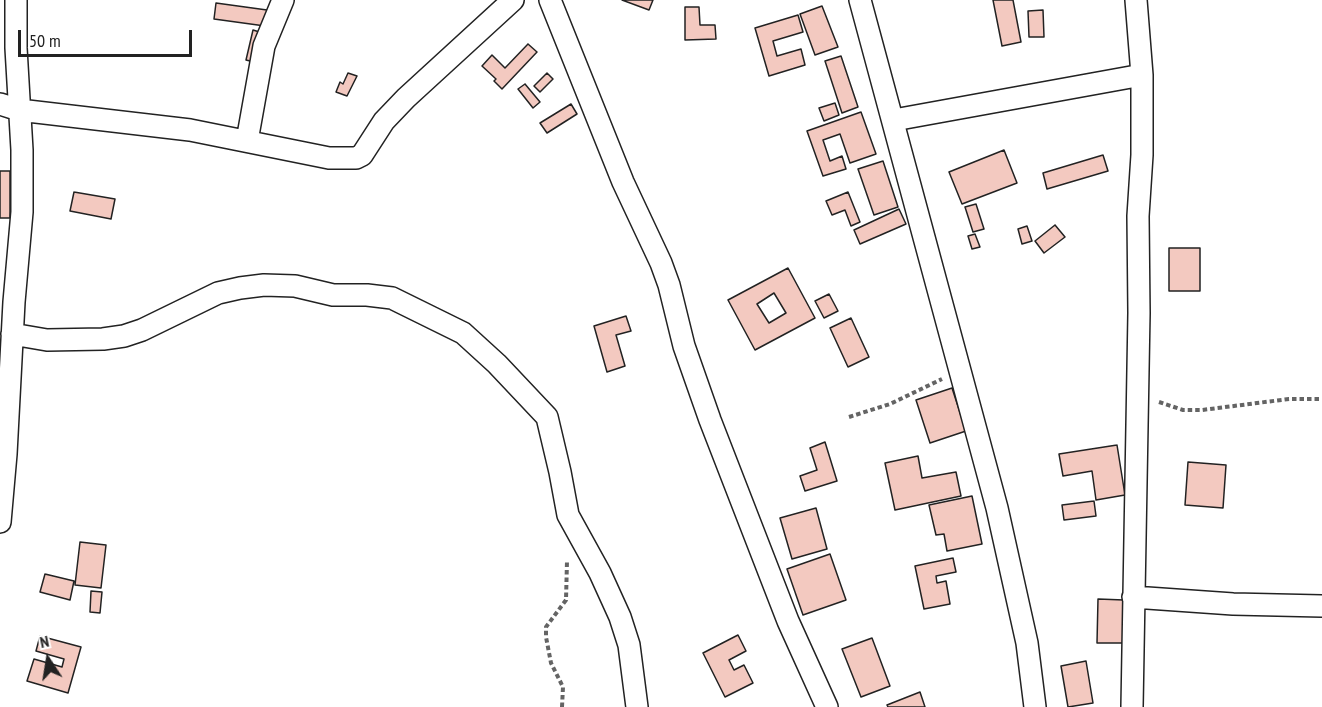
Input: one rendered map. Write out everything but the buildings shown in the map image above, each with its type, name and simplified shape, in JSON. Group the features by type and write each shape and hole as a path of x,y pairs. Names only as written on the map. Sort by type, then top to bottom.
{"street":[{"path":"0,522 22,212 22,150 9,107 16,0"},
{"path":"247,141 264,46 283,0"},
{"path":"9,107 190,130 329,158 359,158 384,121 405,98 513,0"},
{"path":"550,0 619,172 661,263 672,294 684,346 710,420 788,621 827,707"},
{"path":"860,0 894,120 924,240 961,368 1013,574 1035,707"},
{"path":"1132,707 1142,75 1136,0"},
{"path":"894,120 1142,75"},
{"path":"12,334 47,340 103,339 124,336 142,330 218,293 264,285 294,286 333,295 392,298 457,330 497,364 547,417 561,472 568,515 600,573 620,617 629,645 637,707"},
{"path":"1133,597 1210,603 1322,606"}],"path":[{"path":"849,417 890,404 934,384 961,368"},
{"path":"1137,390 1183,410 1226,408 1289,399 1322,399"},
{"path":"562,707 563,687 551,663 546,627 566,600 567,551"}]}
